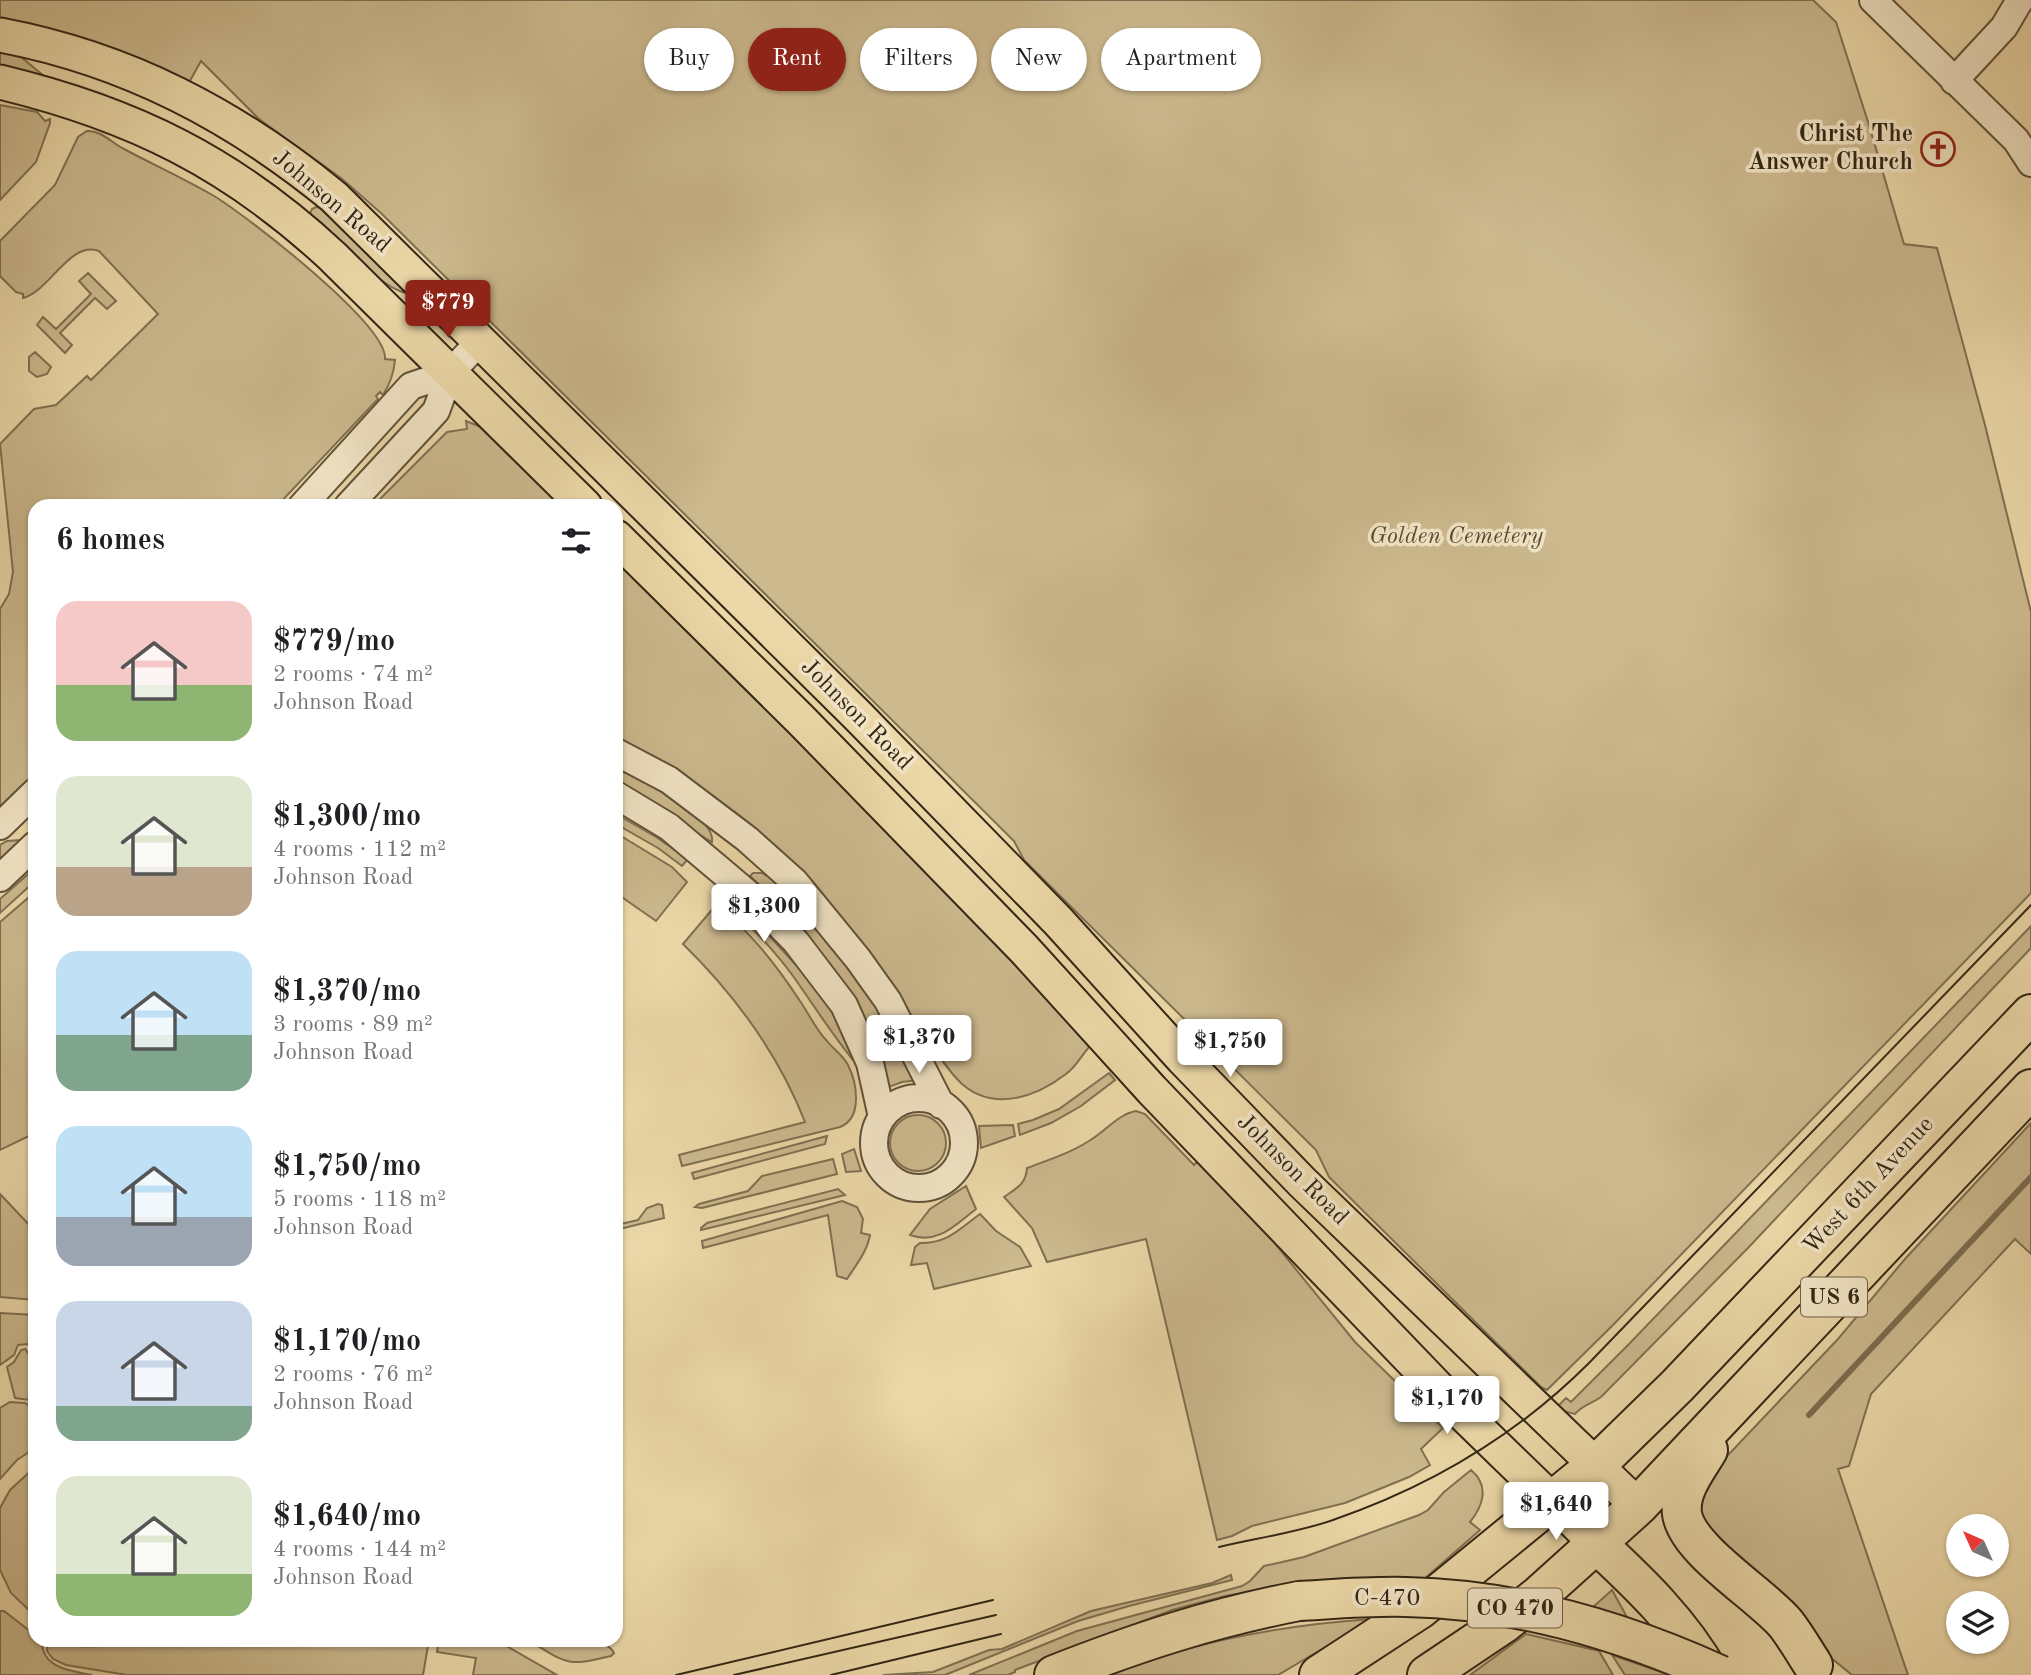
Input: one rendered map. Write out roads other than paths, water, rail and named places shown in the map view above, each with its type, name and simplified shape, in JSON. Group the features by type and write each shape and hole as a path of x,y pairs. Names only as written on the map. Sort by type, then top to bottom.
{"highway":[{"name":"West 6th Avenue","path":"1554,1502 1677,1386 2031,1014"},
{"name":"West 6th Avenue","path":"1597,1544 1638,1506 2031,1089"},
{"path":"1738,1400 1684,1492 1682,1515 1685,1525 1712,1559 1785,1624 1819,1670"},
{"name":"US 6","path":"1319,1675 1420,1609 1554,1502"},
{"path":"1638,1506 1819,1670"},
{"name":"US 6","path":"1427,1675 1503,1624 1597,1544"},
{"path":"1597,1544 1675,1622 1710,1675"},
{"name":"C-470","path":"1055,1675 1127,1646 1193,1625 1299,1601 1407,1597 1512,1608 1571,1619 1663,1649 1720,1675"}],"main road":[{"name":"Johnson Road","path":"0,35 84,55 181,94 302,171 334,197 858,716 1058,921 1183,1059 1302,1182 1638,1506"},
{"name":"Johnson Road","path":"0,82 114,116 156,133 205,158 241,181 304,229 577,499"},
{"name":"Johnson Road","path":"623,544 801,720 1024,949 1121,1057 1465,1416 1597,1544"},
{"path":"1121,1057 1171,1062 1302,1182"}],"street":[{"path":"1873,0 2016,140 2031,163"},
{"path":"1954,80 2004,27 2020,0"},
{"path":"354,499 436,411 450,373 481,341"},
{"path":"308,499 411,386 450,373"},
{"path":"623,756 669,780 747,839 795,882 858,959 888,1001 942,1105"},
{"path":"0,826 28,799"},
{"path":"623,799 668,827 700,853 752,898 796,942 844,1005 870,1063 882,1117"},
{"path":"0,878 28,852"},
{"path":"932,1100 942,1105 954,1115 960,1126 964,1138 961,1161 952,1174 930,1187 907,1187 896,1182 884,1172 874,1149 874,1136 882,1117 892,1107 905,1101 932,1100"}],"waterway":[{"path":"1809,1415 2031,1177"}],"tram line":[{"path":"1219,1547 1305,1528 1369,1507 1470,1456 1532,1413 1589,1363 2031,905"},
{"path":"676,1675 993,1600"},
{"path":"734,1675 996,1615"},
{"path":"831,1675 1001,1634"}],"place":[{"name":"Christ The Answer Church","path":"1938,149"}],"park label":[{"name":"Golden Cemetery","path":"1456,537"}]}
